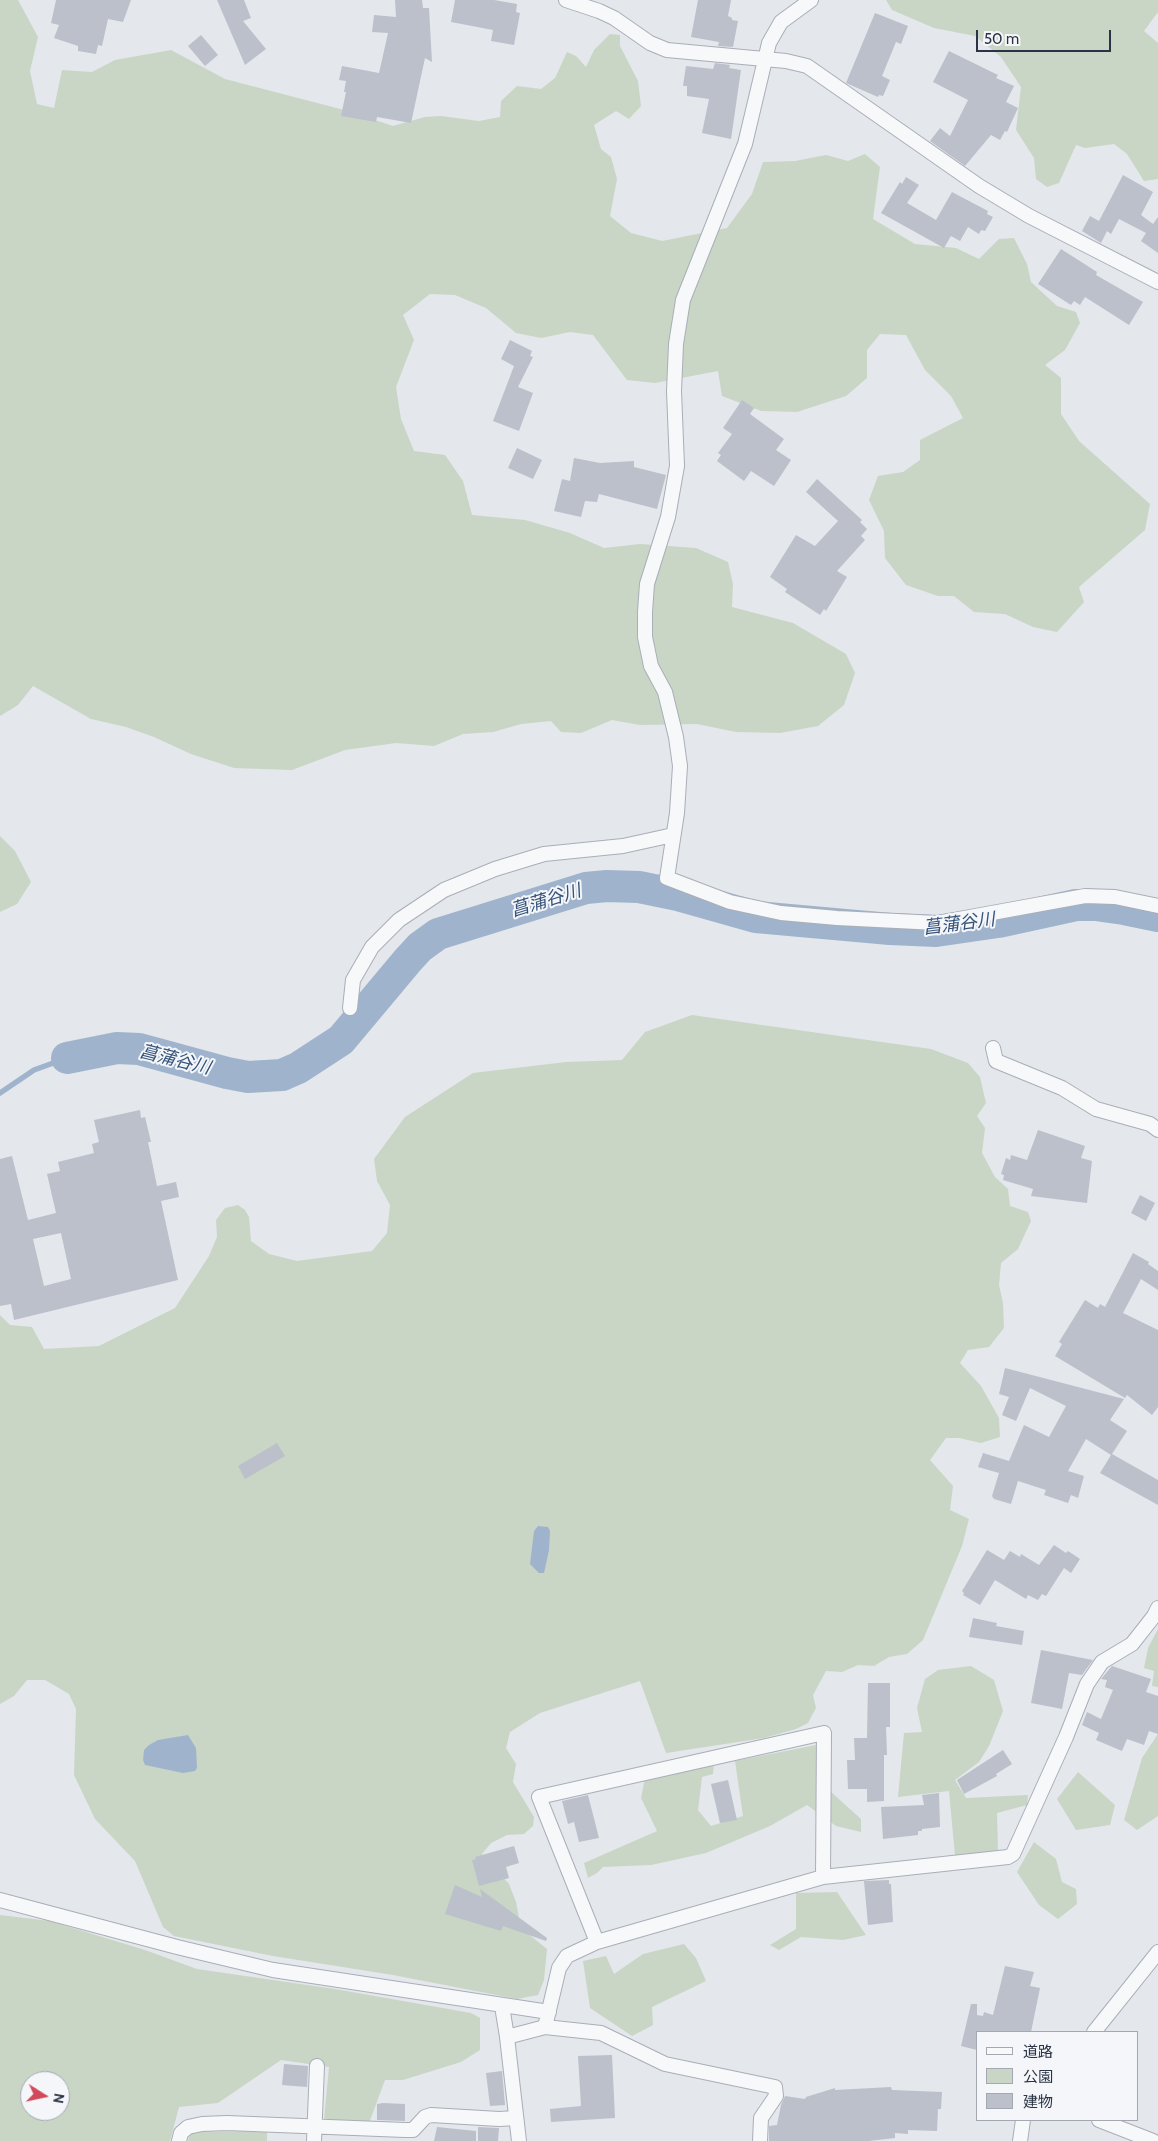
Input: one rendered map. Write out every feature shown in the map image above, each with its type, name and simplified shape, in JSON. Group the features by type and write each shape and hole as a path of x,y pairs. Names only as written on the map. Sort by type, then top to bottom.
{"street":[{"path":"566,0 614,18 650,43 667,50 786,61 808,66 979,186 1029,216 1158,282"},
{"path":"811,0 781,22 769,43 745,144 683,300 676,344 674,392 677,466 668,517 646,584 645,637 652,666 664,692 676,737 680,766 677,812 667,878 730,902 781,913 937,923 1085,896 1115,897 1158,906"},
{"path":"350,1008 353,980 372,947 399,920 444,890 495,869 544,854 624,846 673,835"},
{"path":"993,1048 996,1061 1062,1088 1096,1109 1150,1124 1158,1130"},
{"path":"545,2027 559,1968 567,1956 597,1942 702,1914 823,1877 1008,1857 1013,1854 1066,1737 1087,1684 1102,1662 1132,1644 1157,1614"},
{"path":"597,1942 539,1797 824,1733 823,1877"},
{"path":"0,1900 177,1947 273,1970 549,2012"},
{"path":"1095,2031 1158,1952"},
{"path":"502,2006 519,2141"},
{"path":"507,2037 545,2027 601,2033 665,2064 775,2087 776,2096 761,2118 760,2141"},
{"path":"314,2141 317,2066"},
{"path":"180,2141 181,2133 188,2127 202,2124 227,2123 413,2130 425,2117 431,2115 499,2119 516,2118"},
{"path":"1020,2141 1024,2121"},
{"path":"1102,2121 1153,2141"}],"green space":[{"path":"0,0 18,0 38,37 30,71 37,104 54,108 62,70 92,72 115,60 171,50 225,79 348,111 393,126 425,117 441,116 479,121 500,117 501,101 517,86 541,89 555,78 567,52 576,56 586,67 594,50 610,34 620,35 620,46 638,81 641,106 629,119 616,111 594,125 601,149 611,157 617,179 610,216 631,233 662,241 727,228 752,194 763,162 795,161 826,155 848,161 865,154 880,167 873,219 915,244 956,248 979,259 999,239 1014,238 1027,264 1031,282 1057,306 1076,312 1080,323 1065,350 1045,365 1061,378 1061,414 1079,441 1150,504 1145,530 1079,587 1084,602 1057,632 1033,627 1005,614 974,612 954,596 938,596 906,585 885,558 884,531 869,500 878,476 903,472 920,460 920,440 963,418 951,396 925,370 906,335 880,334 867,350 867,378 846,396 797,412 761,411 722,396 718,371 655,383 627,380 593,335 570,332 541,338 516,333 486,308 455,295 430,294 403,315 414,340 396,387 401,419 414,451 445,455 463,481 472,515 525,520 570,533 604,548 640,544 696,548 728,562 733,584 732,607 793,623 846,654 855,673 844,705 818,726 780,733 736,732 697,724 640,725 612,720 581,733 561,732 551,721 521,724 493,732 463,734 434,746 396,743 345,750 292,770 234,768 191,754 154,737 126,727 91,719 33,686 18,705 0,716"},
{"path":"886,0 1158,0 1158,12 1144,31 1158,43 1158,179 1144,181 1127,154 1114,144 1085,148 1076,145 1059,183 1047,187 1036,179 1034,158 1016,130 1021,87 1001,57 975,36 934,28 892,10"},
{"path":"0,836 15,851 31,882 17,904 0,912"},
{"path":"692,1015 931,1049 968,1063 980,1077 986,1103 977,1116 985,1128 982,1153 995,1177 1008,1189 1010,1206 1028,1212 1031,1221 1018,1249 1001,1263 999,1285 1003,1303 1004,1328 989,1347 968,1350 960,1363 981,1386 999,1418 1000,1437 981,1443 959,1438 946,1438 930,1460 953,1486 950,1510 969,1519 962,1546 923,1640 907,1654 889,1657 874,1666 858,1665 842,1672 826,1671 813,1695 816,1708 808,1723 796,1729 764,1738 666,1753 640,1681 540,1713 510,1732 506,1748 516,1764 513,1782 534,1817 533,1826 524,1834 507,1835 491,1843 482,1854 509,1884 516,1902 521,1928 547,1949 544,1980 538,1995 517,1999 393,1975 273,1956 174,1936 163,1927 135,1861 95,1819 74,1775 76,1709 69,1694 45,1680 27,1680 14,1696 0,1704 0,1315 10,1325 32,1327 44,1349 99,1346 175,1308 209,1256 217,1237 216,1220 225,1208 238,1205 245,1210 249,1217 251,1241 269,1254 297,1261 372,1251 387,1233 390,1205 377,1181 374,1159 405,1117 473,1073 566,1062 622,1060 645,1032"},
{"path":"1158,1629 1158,1687 1152,1686 1154,1671 1144,1668 1148,1648"},
{"path":"971,1666 994,1680 1003,1711 989,1746 979,1762 955,1780 966,1798 1028,1795 1027,1805 997,1813 998,1851 955,1856 949,1791 898,1797 904,1733 922,1732 917,1708 925,1679 938,1670"},
{"path":"1158,1734 1158,1816 1137,1830 1124,1820 1142,1758"},
{"path":"816,1745 820,1782 861,1819 861,1832 836,1826 807,1805 770,1826 706,1853 651,1865 603,1867 588,1878 584,1863 657,1831 641,1798 645,1778 714,1762 713,1774 702,1777 698,1810 711,1826 743,1816 735,1761"},
{"path":"1078,1772 1115,1805 1110,1825 1076,1830 1057,1799"},
{"path":"1034,1842 1056,1859 1062,1882 1076,1889 1077,1904 1058,1919 1039,1905 1017,1872"},
{"path":"837,1892 866,1935 843,1940 801,1937 779,1950 770,1945 796,1929 796,1893"},
{"path":"0,1915 50,1921 145,1950 197,1969 335,1989 471,2013 480,2018 480,2050 461,2062 403,2080 385,2080 369,2123 324,2120 329,2067 281,2060 218,2103 179,2107 170,2141 0,2141"},
{"path":"684,1944 696,1958 706,1981 652,2007 653,2025 632,2036 590,2008 583,1961 606,1956 614,1974 643,1954"},
{"path":"267,2131 267,2141 188,2141 190,2132"}],"water":[{"path":"538,1526 548,1527 550,1531 549,1550 544,1573 539,1573 530,1564 534,1531"},
{"path":"188,1735 196,1748 197,1768 195,1771 183,1773 145,1765 143,1760 144,1750 149,1745 158,1740"}],"building":[{"path":"56,0 131,0 123,22 108,19 102,46 98,45 96,54 78,51 78,46 54,38 59,25 51,23"},
{"path":"217,0 244,0 251,18 243,21 266,49 245,65"},
{"path":"395,0 422,0 423,8 429,8 432,62 425,58 411,123 377,117 376,122 341,116 346,92 344,92 346,81 339,80 342,66 379,73 388,33 372,32 374,15 396,17"},
{"path":"455,0 494,0 517,4 516,12 520,13 514,45 491,41 493,30 451,22"},
{"path":"698,0 731,0 728,16 732,20 738,21 733,47 718,46 719,42 691,37"},
{"path":"875,13 908,26 901,44 896,42 882,76 890,80 883,96 879,95 878,97 846,83"},
{"path":"201,35 218,55 205,66 188,46"},
{"path":"949,51 998,75 996,78 1014,86 1006,102 1018,108 1007,132 1005,131 1000,140 991,135 965,166 930,141 940,128 950,136 968,100 933,82"},
{"path":"715,63 730,65 729,68 741,70 731,139 702,133 709,99 687,96 687,86 683,86 686,66 713,69"},
{"path":"1123,175 1153,192 1141,215 1153,224 1158,217 1158,253 1141,241 1146,233 1119,219 1111,234 1107,231 1101,243 1082,231 1090,216 1099,221"},
{"path":"906,177 919,185 907,203 936,220 952,192 988,211 987,214 993,217 985,231 981,230 979,234 968,227 960,241 951,236 944,248 881,213 900,182 902,184"},
{"path":"1061,249 1097,272 1096,275 1143,302 1129,325 1085,297 1080,305 1074,301 1071,305 1038,284"},
{"path":"510,340 532,351 530,356 533,357 518,387 533,393 519,431 493,421 514,366 501,359"},
{"path":"742,400 754,408 750,414 784,439 776,450 791,460 774,486 751,471 744,481 717,461 721,455 718,453 732,434 723,428"},
{"path":"517,448 542,460 533,479 508,468"},
{"path":"574,458 600,463 634,461 634,467 666,475 657,509 599,494 597,502 585,501 581,517 554,511 562,479 570,481"},
{"path":"817,479 862,520 860,522 867,529 861,536 865,540 837,571 847,577 826,611 824,609 820,615 785,592 787,589 770,577 796,535 815,546 838,521 806,492"},
{"path":"140,1110 141,1118 145,1117 151,1142 148,1142 157,1186 176,1182 179,1197 161,1201 178,1280 14,1320 11,1304 0,1306 0,1159 12,1156 28,1220 56,1213 47,1174 60,1171 58,1162 94,1153 92,1144 99,1142 94,1120","holes":["61,1233 71,1279 44,1286 33,1239"]},
{"path":"1038,1130 1085,1146 1081,1158 1092,1161 1087,1203 1031,1196 1033,1189 1003,1180 1004,1175 1001,1174 1006,1158 1010,1160 1011,1155 1027,1160"},
{"path":"1140,1195 1155,1203 1146,1221 1131,1213"},
{"path":"1133,1253 1149,1262 1148,1264 1158,1271 1158,1290 1141,1279 1123,1313 1158,1330 1158,1407 1152,1415 1127,1395 1125,1398 1055,1356 1062,1344 1059,1342 1085,1300 1098,1308 1100,1304 1105,1307"},
{"path":"1005,1368 1124,1399 1110,1420 1127,1431 1112,1454 1158,1480 1158,1505 1100,1473 1111,1455 1086,1439 1068,1471 1084,1476 1078,1498 1071,1495 1068,1503 1044,1495 1046,1490 1018,1481 1011,1504 994,1499 992,1496 999,1473 978,1467 983,1453 1009,1461 1024,1425 1049,1437 1066,1406 1030,1388 1016,1421 1002,1415 1009,1397 999,1394"},
{"path":"277,1443 285,1456 245,1479 238,1466"},
{"path":"1054,1545 1080,1559 1071,1573 1064,1568 1046,1596 1042,1594 1038,1600 1028,1595 1026,1599 995,1580 980,1605 963,1595 962,1591 987,1550 1004,1560 1010,1551 1020,1557 1021,1554 1039,1565"},
{"path":"973,1618 997,1623 996,1626 1024,1631 1022,1645 969,1637"},
{"path":"1041,1650 1093,1660 1082,1675 1069,1673 1062,1709 1031,1703"},
{"path":"1112,1666 1151,1679 1146,1692 1158,1696 1158,1734 1149,1731 1144,1745 1127,1739 1122,1751 1096,1740 1099,1733 1082,1725 1087,1712 1101,1719 1113,1690 1105,1687 1107,1680 1101,1679"},
{"path":"868,1683 890,1683 890,1727 886,1727 887,1755 884,1755 884,1801 867,1802 867,1789 848,1789 847,1760 855,1760 854,1738 867,1738"},
{"path":"1003,1750 1012,1764 996,1774 997,1776 964,1794 957,1780"},
{"path":"728,1780 737,1820 720,1823 711,1784"},
{"path":"939,1793 940,1827 922,1829 922,1831 918,1831 918,1835 883,1839 881,1807 924,1805 922,1795"},
{"path":"588,1795 599,1838 579,1842 574,1822 568,1824 562,1801"},
{"path":"514,1846 519,1863 506,1867 509,1878 479,1886 472,1860 476,1859 475,1857"},
{"path":"889,1880 889,1884 891,1884 893,1922 868,1925 864,1881"},
{"path":"455,1885 482,1897 480,1889 547,1938 546,1941 503,1926 501,1931 445,1914"},
{"path":"1005,1966 1034,1972 1030,1986 1040,1988 1031,2031 976,2031 976,2050 961,2046 971,2004 977,2004 977,2015 983,2016 984,2012 993,2015"},
{"path":"612,2055 615,2118 551,2122 550,2109 581,2106 578,2056"},
{"path":"284,2064 308,2066 307,2087 282,2085"},
{"path":"502,2071 505,2105 490,2106 486,2073"},
{"path":"891,2087 892,2090 942,2092 941,2109 938,2109 937,2131 908,2130 908,2134 895,2133 895,2138 869,2141 769,2141 769,2126 777,2125 785,2096 805,2099 806,2097 835,2088 835,2090"},
{"path":"377,2104 405,2104 405,2121 377,2120"},
{"path":"437,2127 476,2131 476,2141 434,2141"},
{"path":"478,2127 499,2128 498,2141 478,2141"}],"waterway":[{"name":"菖蒲谷川","path":"67,1058 117,1048 139,1049 248,1077 282,1075 298,1068 341,1040 408,960 420,947 438,934 586,888 607,886 639,887 678,895 756,917 890,929 936,931 998,922 1076,905 1095,905 1158,916"},
{"name":"菖蒲谷川","path":"0,1093 34,1070 67,1058"}]}
